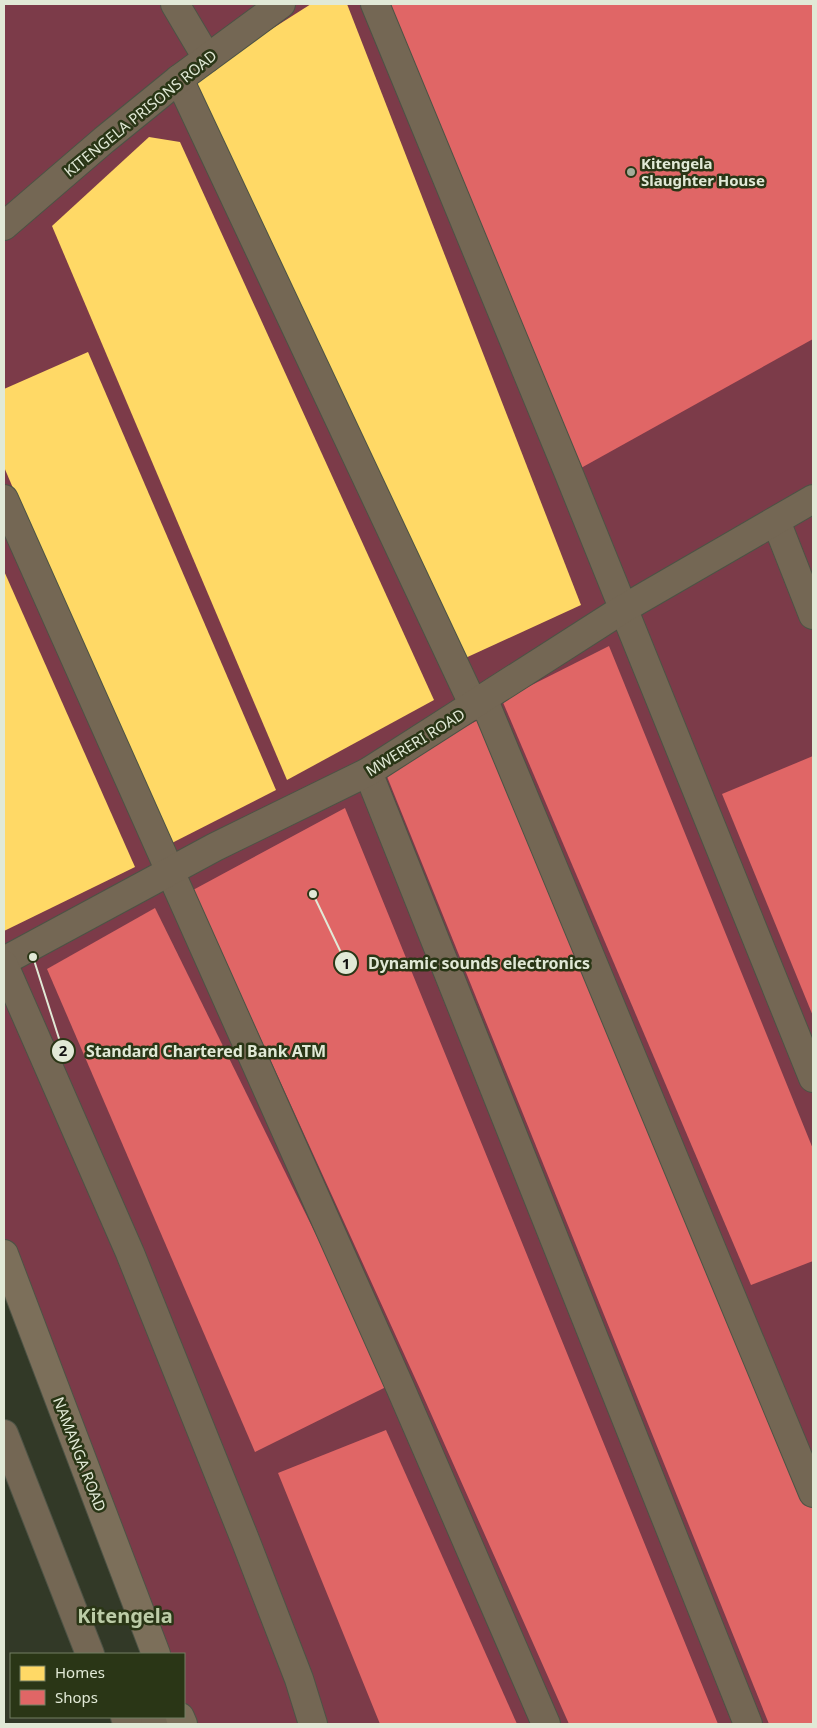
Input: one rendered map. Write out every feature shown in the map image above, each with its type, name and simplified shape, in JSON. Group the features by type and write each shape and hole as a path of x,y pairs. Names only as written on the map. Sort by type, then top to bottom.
{"highway":[{"name":"NAMANGA ROAD","path":"4,1254 156,1653"}],"street":[{"path":"175,4 208,58"},
{"name":"KITENGELA PRISONS ROAD","path":"4,226 104,140 179,79 281,4"},
{"path":"375,4 623,608 813,1078"},
{"path":"179,79 478,702 813,1493"},
{"path":"4,499 400,1387 546,1724"},
{"name":"MWERERI ROAD","path":"4,961 170,871 368,772 623,608 813,499"},
{"path":"776,521 813,615"},
{"path":"368,772 748,1724"},
{"path":"4,965 130,1253 246,1542 299,1679 313,1724"},
{"path":"4,1434 90,1653"},
{"path":"127,1718 140,1724"},
{"path":"155,1724 170,1718"}],"shaded area":[{"path":"4,4 813,4 813,1724 183,1724 183,1718 185,1718 185,1653 156,1653 4,1254"}],"building: Homes":[{"path":"311,4 347,4 581,605 461,660 185,84"},
{"path":"149,137 180,142 434,700 287,780 52,226"},
{"path":"88,352 276,790 166,846 4,467 4,389"},
{"path":"4,571 135,867 4,931"}],"building: Shops":[{"name":"Kitengela Slaughter House","path":"379,4 813,4 813,339 572,473"},
{"path":"609,646 813,1149 813,1261 751,1285 502,700"},
{"path":"486,716 813,1508 813,1724 769,1724 384,769"},
{"path":"813,756 813,1016 722,794"},
{"path":"345,808 718,1724 569,1724 420,1389 193,890"},
{"path":"155,908 390,1385 255,1452 47,969"},
{"path":"386,1430 517,1724 380,1724 278,1473"}],"place":[{"name":"Kitengela Slaughter House","path":"631,172"},
{"name":"Dynamic sounds electronics","path":"313,894"},
{"name":"Standard Chartered Bank ATM","path":"33,957"}],"district":[{"name":"Kitengela","path":"125,1615"}]}
